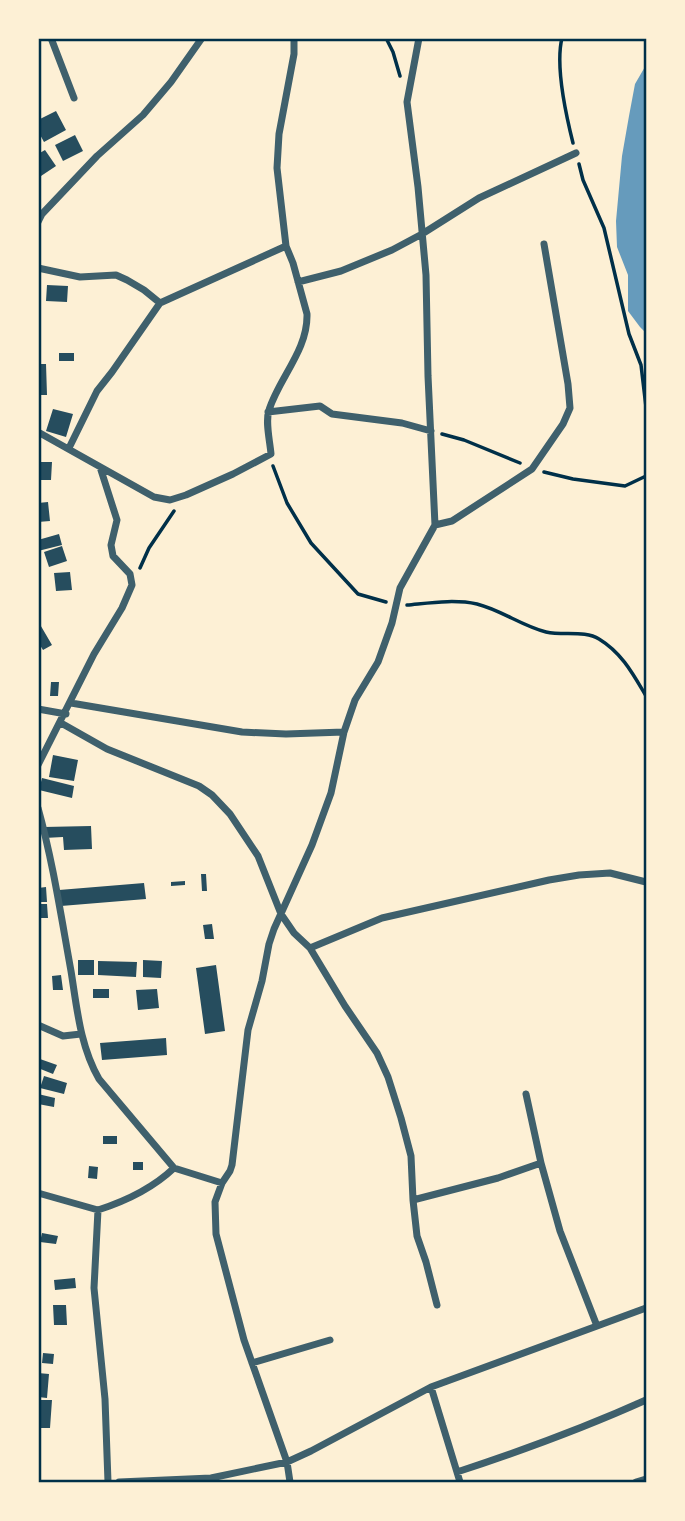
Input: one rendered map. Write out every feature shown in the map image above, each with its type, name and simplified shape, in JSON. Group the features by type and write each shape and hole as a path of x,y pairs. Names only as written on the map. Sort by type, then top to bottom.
{"street":[{"path":"51,38 74,98"},
{"path":"38,222 42,214 97,156 143,115 171,82 202,38"},
{"path":"38,432 154,497 170,500 224,478 271,454 268,412 304,340 307,314 286,246 277,168 279,134 294,54 294,38"},
{"path":"290,1482 287,1462 244,1340 216,1234 215,1202 232,1165 248,1030 270,944 331,793 344,732 355,700 377,662 392,623 400,588 435,525 426,275 407,102 419,38"},
{"path":"298,282 364,262 422,234 480,198 576,153"},
{"path":"435,525 452,521 532,469 563,424 570,408 544,244"},
{"path":"69,449 97,391 160,303 286,246"},
{"path":"38,268 80,277 116,275 136,285 160,303"},
{"path":"268,412 320,406 332,414 402,423 431,431"},
{"path":"38,765 132,585 130,574 113,556 111,545 117,520 100,467"},
{"path":"71,704 242,732 344,732"},
{"path":"38,709 65,714"},
{"path":"61,723 107,749 190,782 212,795 230,814 258,856 281,914 294,933 310,948 377,1053 387,1077 411,1156 417,1236 437,1305"},
{"path":"38,808 53,865 81,1034 93,1068 99,1079 174,1168 222,1183"},
{"path":"310,948 382,918 549,880 610,873 646,882"},
{"path":"38,1024 63,1036 81,1034"},
{"path":"526,1094 560,1231 597,1326"},
{"path":"413,1200 498,1178 541,1163"},
{"path":"38,1193 97,1210 142,1192 159,1182 174,1168"},
{"path":"97,1210 94,1288 105,1399 108,1482"},
{"path":"119,1482 186,1481 287,1462 431,1387 646,1308"},
{"path":"252,1363 330,1340"},
{"path":"431,1387 460,1482"},
{"path":"457,1472 521,1451 605,1419 646,1400"},
{"path":"636,1482 646,1479"}],"path":[{"path":"386,38 400,77"},
{"path":"562,38 559,51 566,115 583,180 604,228 629,334 641,365 646,407"},
{"path":"271,454 287,503 311,543 358,594 396,606 449,602 477,604 549,633 595,637 624,660 646,696"},
{"path":"132,585 149,548 186,495"}],"water":[{"path":"646,65 646,333 628,311 628,275 617,247 616,221 622,156 635,84"}],"building":[{"path":"56,111 66,130 44,142 38,131 38,120"},
{"path":"75,135 83,151 63,161 55,145"},
{"path":"45,150 56,166 38,178 38,154"},
{"path":"47,285 68,286 67,302 46,301"},
{"path":"59,353 74,353 74,361 59,361"},
{"path":"38,364 46,364 47,395 38,395"},
{"path":"53,409 73,414 66,437 46,431"},
{"path":"38,462 52,462 51,480 38,480"},
{"path":"48,502 50,521 38,522 38,503"},
{"path":"59,534 62,545 38,551 38,540"},
{"path":"62,546 67,561 49,567 44,552"},
{"path":"70,572 72,590 56,591 54,573"},
{"path":"38,621 52,645 43,650 38,642"},
{"path":"51,682 59,682 58,696 50,696"},
{"path":"53,755 78,760 74,781 49,777"},
{"path":"42,778 74,786 72,798 39,790"},
{"path":"91,826 92,849 64,850 63,837 44,838 44,827"},
{"path":"201,874 206,874 207,891 202,891"},
{"path":"185,881 185,885 171,886 171,882"},
{"path":"144,883 146,899 61,906 59,890"},
{"path":"46,887 47,902 38,902 38,888"},
{"path":"38,904 47,904 48,918 38,918"},
{"path":"212,924 214,939 205,939 203,925"},
{"path":"78,960 94,960 94,975 78,975"},
{"path":"143,960 162,961 161,978 143,977"},
{"path":"98,961 137,962 136,977 98,975"},
{"path":"216,965 225,1031 205,1034 196,968"},
{"path":"61,975 63,990 53,990 52,976"},
{"path":"93,989 109,989 109,998 93,998"},
{"path":"157,989 159,1008 138,1010 136,990"},
{"path":"166,1038 167,1055 102,1060 100,1043"},
{"path":"40,1059 57,1065 53,1074 38,1068"},
{"path":"44,1076 67,1083 64,1094 40,1088"},
{"path":"38,1094 55,1098 54,1107 38,1104"},
{"path":"103,1136 117,1136 117,1144 103,1144"},
{"path":"133,1162 143,1162 143,1170 133,1170"},
{"path":"89,1166 98,1167 97,1179 88,1178"},
{"path":"42,1233 58,1236 56,1244 40,1242"},
{"path":"75,1278 76,1288 55,1290 54,1280"},
{"path":"53,1305 66,1305 67,1325 54,1325"},
{"path":"43,1353 54,1354 53,1364 42,1363"},
{"path":"38,1373 49,1374 47,1398 38,1397"},
{"path":"40,1400 52,1400 50,1428 38,1428"}]}
